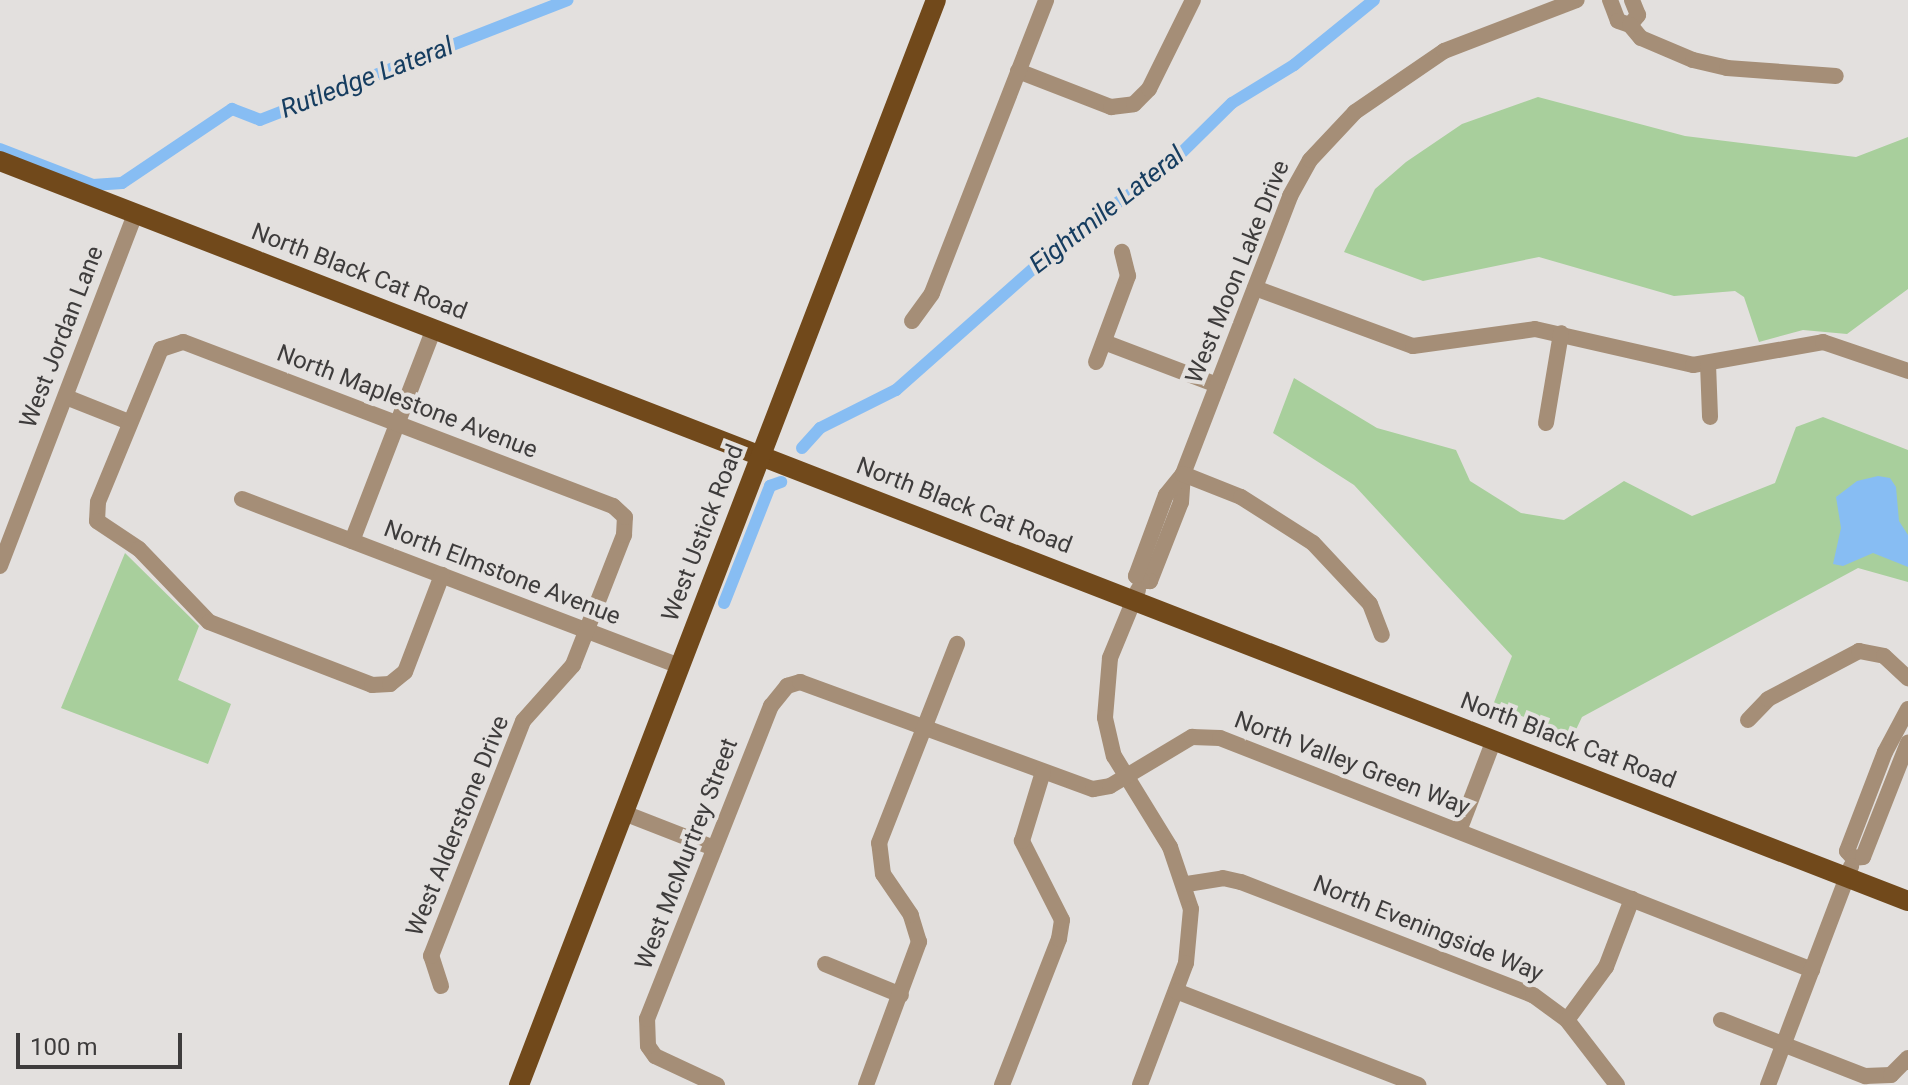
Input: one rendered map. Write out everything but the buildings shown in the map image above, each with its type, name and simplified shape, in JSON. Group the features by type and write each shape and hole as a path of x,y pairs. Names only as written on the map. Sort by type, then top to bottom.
{"main road":[{"name":"West Ustick Road","path":"519,1085 936,0"},
{"name":"North Black Cat Road","path":"0,161 761,454 1138,590 1494,740 1850,868 1908,901"}],"street":[{"path":"912,321 932,293 1046,0"},
{"path":"1018,71 1111,107 1134,104 1149,89 1193,0"},
{"name":"West Moon Lake Drive","path":"1138,590 1136,576 1166,495 1183,474 1298,181 1338,126 1444,51 1577,0"},
{"path":"1610,0 1618,21 1630,25 1641,38 1693,60 1739,70 1836,76"},
{"path":"1630,25 1638,15 1632,0"},
{"name":"West Jordan Lane","path":"0,566 135,214"},
{"path":"1096,362 1128,276 1122,252"},
{"path":"1255,288 1413,346 1514,330 1561,333 1659,361 1708,364 1823,342 1908,371"},
{"path":"352,541 434,329"},
{"path":"1546,423 1561,333"},
{"name":"North Maplestone Avenue","path":"129,422 155,357 168,343 183,342 613,506 625,517"},
{"path":"1104,342 1217,385"},
{"path":"1708,364 1710,417"},
{"path":"71,399 129,422 96,515 103,529 139,549 209,622 372,685 390,684 405,672 442,575"},
{"path":"1183,474 1241,497 1313,543 1370,604 1382,635"},
{"name":"North Elmstone Avenue","path":"242,499 680,666"},
{"name":"West Alderstone Drive","path":"441,986 431,956 523,721 573,665 624,535 625,517"},
{"path":"1138,590 1110,658 1104,694 1109,739 1125,778 1170,847 1187,884 1191,935 1176,991 1140,1085"},
{"path":"866,1085 917,953 917,928 883,874 879,843 957,644"},
{"path":"1748,720 1768,699 1859,651 1884,656 1908,678"},
{"name":"North Valley Green Way","path":"787,686 814,684 1093,789 1125,778 1192,737 1220,738 1812,970"},
{"name":"West McMurtrey Street","path":"717,1085 667,1066 648,1046 647,1019 771,706 787,686"},
{"path":"1850,868 1847,851 1885,752 1908,709"},
{"path":"1459,831 1494,740"},
{"path":"1768,1085 1850,868 1863,857 1904,763 1908,743"},
{"path":"1885,752 1904,763"},
{"path":"1002,1085 1059,939 1062,920 1022,841 1043,772"},
{"path":"624,813 714,848"},
{"name":"North Eveningside Way","path":"1187,884 1223,878 1258,887 1533,995 1567,1020 1617,1085"},
{"path":"1567,1020 1606,967 1632,899"},
{"path":"825,964 901,995"},
{"path":"1176,991 1418,1085"},
{"path":"1721,1020 1878,1078 1891,1075 1908,1058"}],"green space":[{"path":"1538,97 1685,136 1856,157 1908,137 1908,289 1847,334 1803,330 1759,342 1744,297 1735,291 1674,296 1539,257 1423,281 1344,252 1375,189 1406,162 1462,124"},
{"path":"1294,378 1377,428 1456,450 1470,481 1521,513 1564,520 1624,481 1692,516 1775,483 1796,427 1823,417 1908,450 1908,582 1858,568 1582,717 1573,736 1493,705 1512,656 1354,485 1273,433"},
{"path":"125,553 199,626 178,680 231,704 208,764 61,708"}],"water":[{"path":"1878,476 1890,478 1896,487 1899,521 1908,535 1908,567 1873,553 1843,566 1833,564 1841,528 1836,497 1857,481"}],"waterway":[{"name":"Rutledge Lateral","path":"0,149 93,185 122,183 232,109 260,120 567,0"},
{"name":"Eightmile Lateral","path":"802,448 820,428 896,390 1077,230 1160,174 1232,103 1294,65 1374,0"},
{"name":"Eightmile Lateral","path":"724,603 770,486 781,482"}]}
